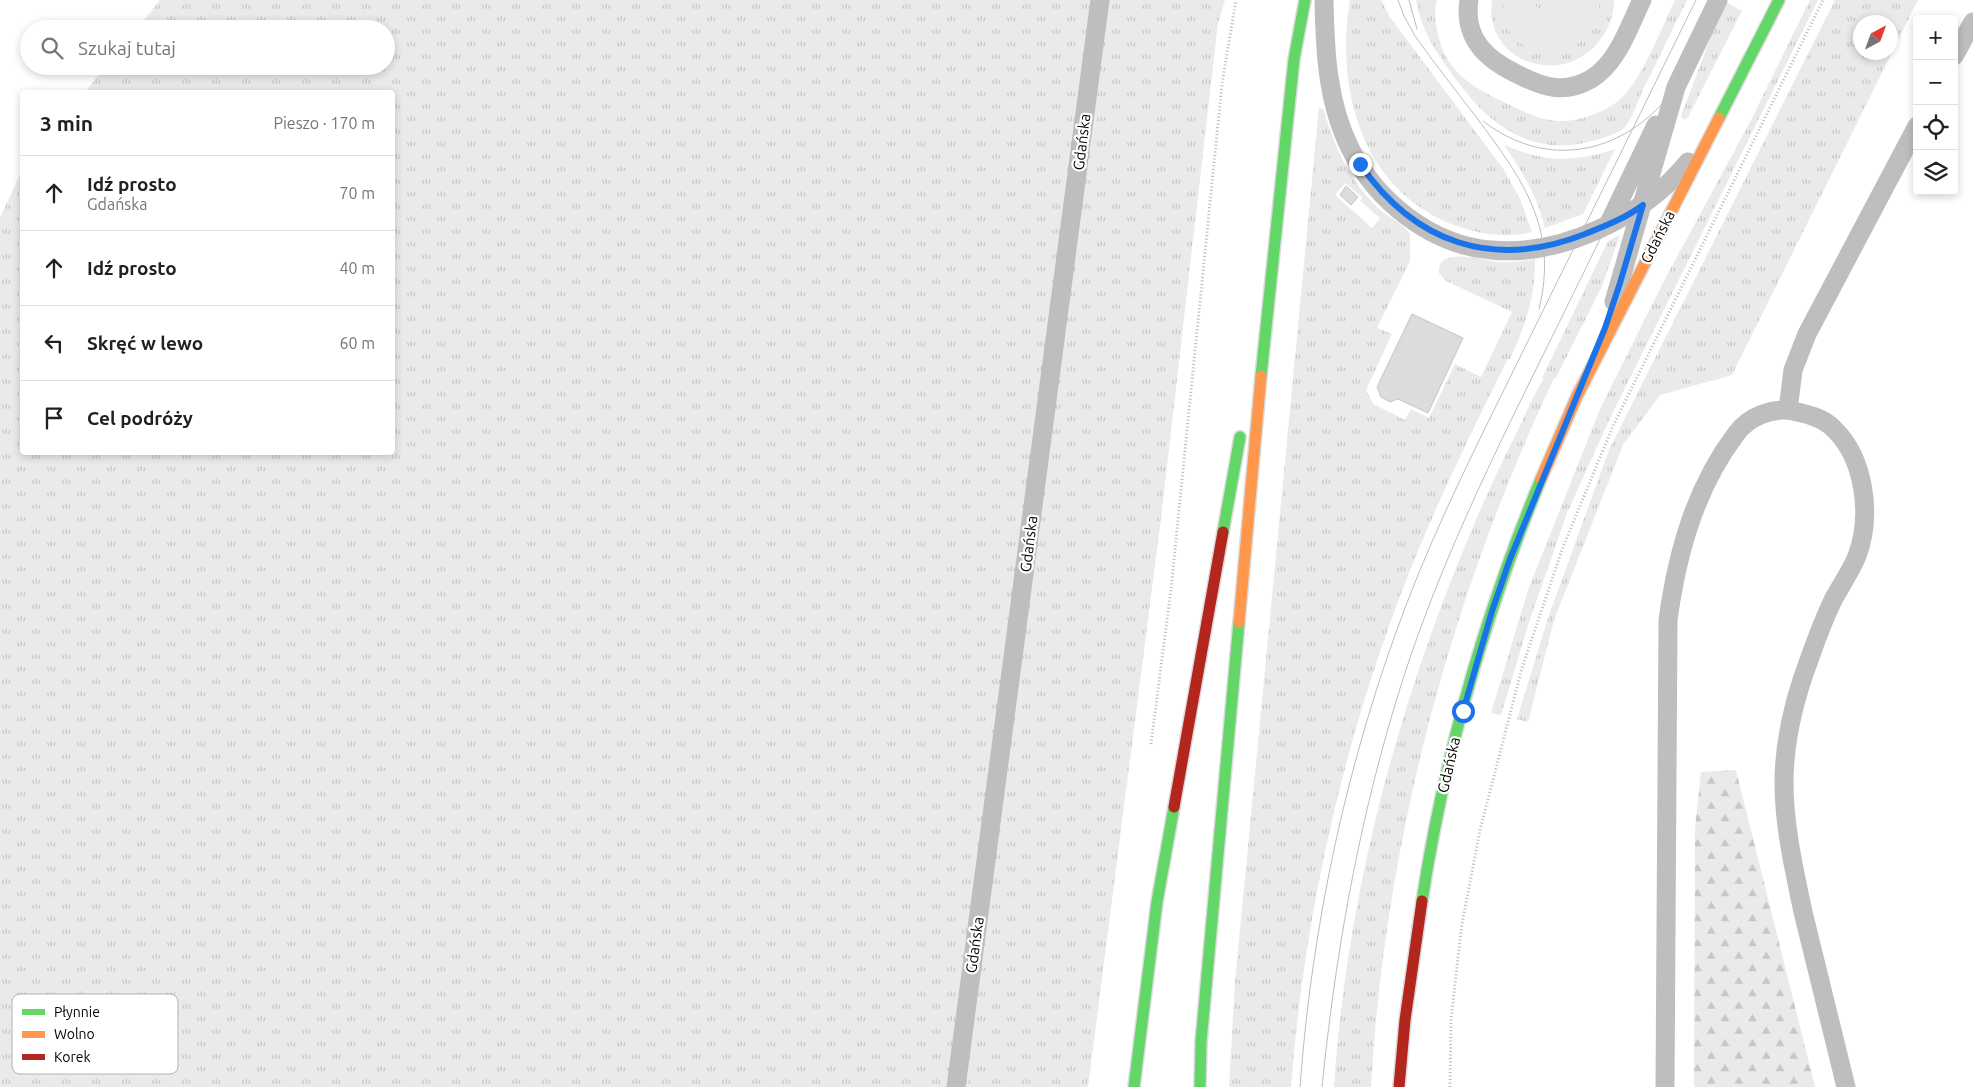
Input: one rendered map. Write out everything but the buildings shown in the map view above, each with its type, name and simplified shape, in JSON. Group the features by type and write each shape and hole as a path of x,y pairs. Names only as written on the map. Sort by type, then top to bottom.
{"main road":[{"path":"1200,1087 1201,1042 1212,910 1273,250 1294,59 1305,0"},
{"name":"Gdańska","path":"1399,1087 1418,915 1450,760 1477,661 1510,559 1551,456 1578,396 1779,0"},
{"path":"1247,397 1273,250"},
{"path":"1134,1087 1157,902 1242,427"}],"lane":[{"name":"Gdańska","path":"956,1087 1100,0"},
{"path":"1324,0 1327,63 1331,87 1340,122 1350,148 1370,179 1394,206 1423,227 1472,247 1498,251 1550,245 1574,239 1608,225 1643,205 1664,189 1686,165 1703,142 1723,109"},
{"path":"1469,0 1469,20 1473,32 1478,44 1490,59 1501,67 1538,84 1556,88 1580,84 1602,70 1617,52 1642,0"},
{"path":"1608,225 1718,0"},
{"path":"1958,49 1973,22"},
{"path":"1578,396 1613,304 1681,74"},
{"path":"1788,410 1793,370 1807,334 1913,134"},
{"path":"1665,1087 1668,620 1676,568 1692,518 1715,464 1727,446 1739,430 1750,420 1764,413 1788,410 1812,415 1833,427 1849,447 1860,475 1863,501 1864,526 1857,556 1832,603 1808,662 1794,708 1786,745 1784,784 1790,850 1846,1087"}],"path":[{"path":"1171,589 1222,84 1236,0"},
{"path":"1450,1087 1451,1019 1464,914 1483,821 1522,668 1563,547 1613,426 1823,0"}],"green space":[{"path":"160,0 1225,0 1218,23 1161,518 1088,1087 0,1087 0,218 20,174 20,455 395,455 395,90 87,90 99,75 395,75 395,20 144,20"},
{"path":"1350,0 1381,0 1390,17 1504,170 1520,199 1532,232 1502,235 1473,231 1454,225 1423,209 1397,188 1377,162 1362,133 1352,101 1347,68 1346,34"},
{"path":"1416,0 1437,0 1435,8 1436,21 1442,48 1455,70 1464,78 1486,93 1521,110 1551,120 1565,121 1588,116 1603,110 1626,94 1642,69 1675,0 1687,0 1626,126 1618,132 1602,138 1566,145 1545,144 1526,139 1509,131 1493,120 1478,106 1434,48 1421,21"},
{"path":"1492,0 1504,0 1505,14 1513,35 1520,42 1536,50 1599,11 1599,0 1614,0 1610,21 1600,40 1584,55 1566,63 1547,65 1528,62 1512,53 1499,39 1492,21"},
{"path":"1504,0 1533,0 1536,7 1546,14 1555,11 1561,0 1599,0 1595,23 1583,40 1566,49 1548,51 1530,48 1515,38 1505,22"},
{"path":"1533,0 1561,0 1555,11 1546,14 1536,7"},
{"path":"1810,0 1818,0 1611,416 1567,513 1528,625 1501,715 1491,713 1528,590 1600,409 1666,277 1750,122"},
{"path":"1835,0 1918,0 1898,40 1898,15 1853,15 1853,60 1888,60 1732,375 1660,395 1623,445 1554,620 1528,722 1517,719 1548,618 1609,450"},
{"path":"1726,2 1742,11 1688,117 1684,120 1681,116 1716,23 1718,23"},
{"path":"1319,107 1324,110 1338,150 1359,186 1377,207 1410,234 1410,261 1377,328 1392,334 1366,390 1373,404 1405,420 1411,409 1429,418 1455,364 1481,377 1512,312 1446,281 1439,273 1440,264 1446,259 1463,257 1508,262 1535,259 1534,285 1525,323 1510,359 1508,359 1471,433 1415,558 1369,686 1333,817 1318,884 1307,951 1291,1087 1229,1087 1235,982","holes":["1345,183 1363,198 1360,201 1380,218 1372,228 1335,195"]},
{"path":"1504,145 1532,155 1559,159 1586,157 1615,149 1583,214 1545,228 1529,185"},
{"path":"1620,235 1602,286 1556,378 1554,378 1517,462 1484,548 1454,635 1429,724 1408,813 1391,904 1379,995 1371,1087 1334,1087 1341,1013 1351,940 1365,867 1382,795 1424,653 1450,583 1493,482 1544,379 1542,378 1608,241"},
{"path":"1736,770 1815,1087 1694,1087 1695,828 1701,772"}],"tram line":[{"path":"1398,0 1415,36 1477,118 1522,184 1540,229 1544,254 1544,280 1539,309"},
{"path":"1409,0 1417,29"},
{"path":"1300,1087 1313,965 1335,844 1366,724 1405,608 1432,541 1493,411 1696,0"},
{"path":"1322,1087 1341,943 1358,848 1394,708 1427,611 1466,516 1510,423 1718,0"},
{"path":"1483,121 1506,136 1529,145 1553,150 1576,150 1599,145 1622,135 1643,122 1662,104"}],"traffic: fast":[{"path":"1261,376 1294,59 1305,0"},
{"path":"1719,118 1779,0"},
{"path":"1223,532 1240,437"},
{"path":"1422,901 1442,793 1469,687 1502,582 1541,479"},
{"path":"1200,1087 1201,1042 1239,622"},
{"path":"1134,1087 1157,902 1174,807"}],"traffic: slow":[{"path":"1541,479 1577,396 1719,118"},
{"path":"1239,622 1261,376"}],"traffic: jam":[{"path":"1174,807 1223,532"},
{"path":"1399,1087 1405,1020 1422,901"}],"route":[{"path":"1360,164 1381,193 1408,217 1437,234 1472,247 1488,250 1516,250 1574,239 1601,228 1643,205 1605,328 1578,396 1554,448 1510,559 1492,611 1463,711"}]}
